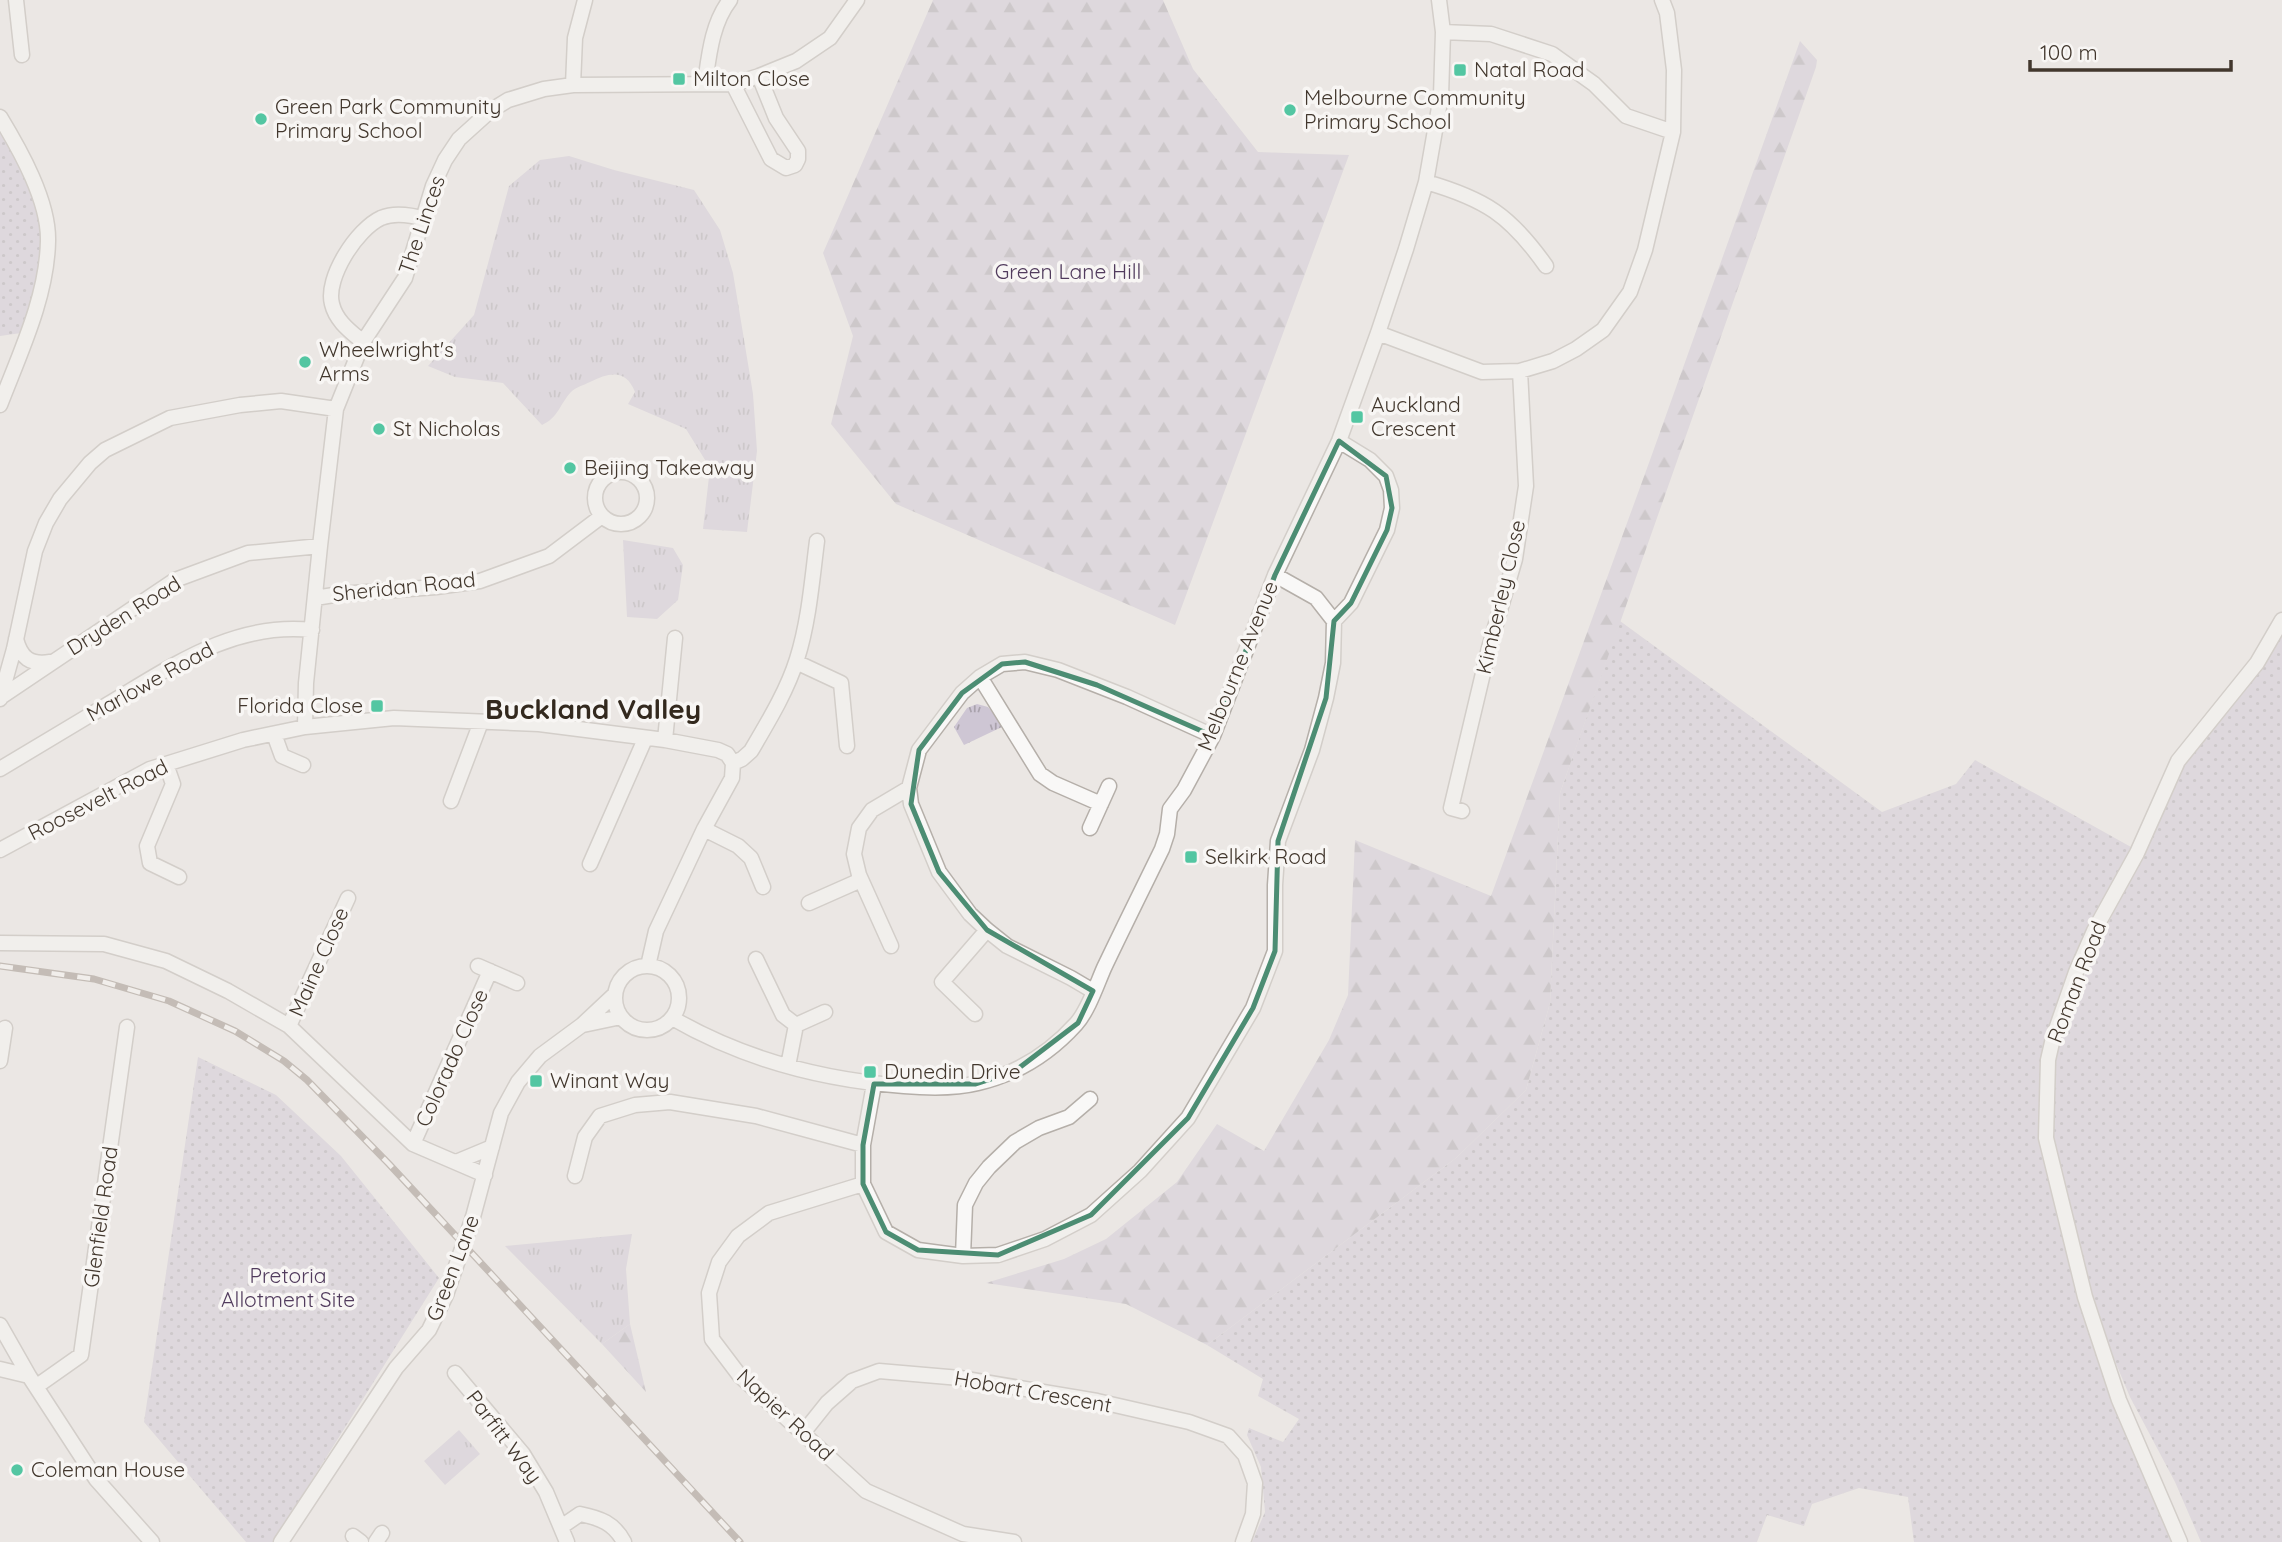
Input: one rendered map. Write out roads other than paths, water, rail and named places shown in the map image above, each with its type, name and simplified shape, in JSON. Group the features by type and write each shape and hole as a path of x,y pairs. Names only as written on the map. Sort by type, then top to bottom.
{"street":[{"path":"16,0 22,55"},
{"path":"573,85 575,38 585,0"},
{"path":"705,83 709,47 723,9 730,0"},
{"name":"The Linces","path":"305,727 320,546 336,409 363,342 405,278 433,186 445,159 459,139 489,111 508,100 544,89 573,85 733,84 760,76 796,61 830,38 857,0"},
{"name":"Melbourne Avenue","path":"672,1018 710,1037 788,1066 828,1077 928,1088 975,1084 1015,1072 1044,1054 1078,1023 1162,849 1170,809 1213,736 1275,575 1339,441 1378,333 1426,182 1441,96 1443,32 1439,0"},
{"path":"1378,333 1482,372 1520,371 1553,361 1603,330 1630,292 1644,250 1673,132 1674,70 1667,13 1662,0"},
{"path":"1443,32 1491,34 1552,54 1594,84 1626,116 1673,132"},
{"path":"733,84 771,159 786,168 795,165 798,151 776,118 760,76"},
{"path":"0,117 22,153 32,177 41,201 48,239 42,281 28,332 0,405"},
{"path":"1426,182 1462,192 1493,209 1514,225 1546,266"},
{"path":"363,342 341,323 332,305 330,292 343,259 354,242 382,218 408,214 425,219"},
{"name":"Kimberley Close","path":"1462,811 1451,808 1489,648 1515,559 1526,486 1520,371"},
{"path":"0,698 35,551 46,523 74,481 105,450 170,418 240,405 281,401 336,409"},
{"path":"1334,621 1351,603 1387,530 1392,508 1391,490 1386,476 1370,460 1339,441"},
{"name":"Sheridan Road","path":"315,598 480,581 549,556 602,516"},
{"path":"648,965 656,931 704,829 732,778 733,762 742,759 751,751 796,662 817,541"},
{"name":"Dryden Road","path":"0,698 176,580 248,553 320,546"},
{"path":"874,1084 863,1145 863,1184 886,1232 918,1250 963,1256 998,1255 1045,1239 1091,1215 1140,1171 1188,1118 1253,1008 1275,951 1278,841 1312,750 1333,663 1334,621 1316,598 1275,575"},
{"name":"Roman Road","path":"2180,1542 2154,1487 2119,1400 2085,1297 2046,1138 2048,1060 2076,972 2094,931 2137,853 2178,761 2257,663 2282,620"},
{"name":"Marlowe Road","path":"0,769 169,668 211,646 253,632 292,628 312,630"},
{"path":"665,740 675,638"},
{"name":"Dryden Road","path":"16,639 20,652 31,662 51,662"},
{"path":"796,662 841,683 847,746"},
{"path":"1093,991 1007,946 970,914 939,873 911,804 909,788 919,750 962,693 979,677 1002,664 1024,662 1058,670 1127,697 1213,736"},
{"path":"979,677 1040,774 1053,783 1101,804"},
{"name":"Roosevelt Road","path":"0,850 150,769 243,740 305,727 394,718 539,724 665,740 723,751 733,762"},
{"path":"451,801 481,722"},
{"path":"274,734 282,756 303,765"},
{"path":"590,864 645,739"},
{"path":"166,764 173,784 147,846 149,863 179,877"},
{"path":"1090,828 1109,786"},
{"path":"891,946 861,880 853,854 859,828 872,810 909,788"},
{"path":"704,829 737,846 751,858 763,887"},
{"path":"809,903 861,880"},
{"name":"Maine Close","path":"289,1026 348,898"},
{"path":"975,1014 942,982 987,930"},
{"path":"0,943 104,944 166,961 228,991 289,1026 413,1144 485,1175"},
{"path":"756,960 783,1015 796,1025"},
{"path":"648,965 658,967 667,972 678,989 677,1009 672,1018 656,1029 646,1030 628,1024 621,1017 617,1010 615,994 624,975 632,969 648,965"},
{"name":"Colorado Close","path":"413,1144 484,968 517,982"},
{"name":"Green Lane","path":"281,1542 396,1368 429,1330 446,1295 473,1217 501,1113 518,1082 541,1056 582,1025 615,994"},
{"path":"796,1025 825,1012"},
{"name":"Green Lane","path":"582,1025 621,1017"},
{"path":"788,1066 796,1025"},
{"name":"Glenfield Road","path":"33,1381 80,1354 127,1027"},
{"path":"0,1061 5,1028"},
{"path":"963,1256 965,1205 976,1183 989,1167 1015,1142 1039,1128 1069,1117 1090,1100"},
{"path":"575,1176 585,1138 600,1116 635,1105 670,1102 756,1116 863,1145"},
{"path":"456,1162 492,1147"},
{"name":"Napier Road","path":"863,1184 769,1213 738,1236 719,1262 709,1293 712,1339 740,1376 866,1491 963,1534 1014,1542"},
{"path":"0,1325 96,1479 152,1542"},
{"path":"0,1368 33,1381"},
{"name":"Hobart Crescent","path":"803,1433 827,1403 852,1381 879,1371 960,1378 1097,1401 1189,1422 1228,1436 1245,1455 1255,1483 1254,1514 1242,1542"},
{"name":"Parfitt Way","path":"455,1373 523,1454 546,1492 567,1542"},
{"path":"561,1527 580,1514 601,1518 618,1530 624,1542"}],"railway":[{"path":"0,966 94,979 169,1001 235,1031 284,1061 307,1080 389,1164 740,1542"}],"place":[{"name":"Natal Road","path":"1460,70"},
{"name":"Milton Close","path":"679,79"},
{"name":"Melbourne Community Primary School","path":"1290,110"},
{"name":"Green Park Community Primary School","path":"261,119"},
{"name":"Wheelwright's Arms","path":"305,362"},
{"name":"Auckland Crescent","path":"1357,417"},
{"name":"St Nicholas","path":"379,429"},
{"name":"Beijing Takeaway","path":"570,468"},
{"name":"Florida Close","path":"377,706"},
{"name":"Selkirk Road","path":"1191,857"},
{"name":"Dunedin Drive","path":"870,1072"},
{"name":"Winant Way","path":"536,1081"},
{"name":"Coleman House","path":"17,1470"}],"district":[{"name":"Buckland Valley","path":"593,709"}],"park label":[{"name":"Green Lane Hill","path":"1068,272"},
{"name":"Pretoria Allotment Site","path":"288,1288"}]}
